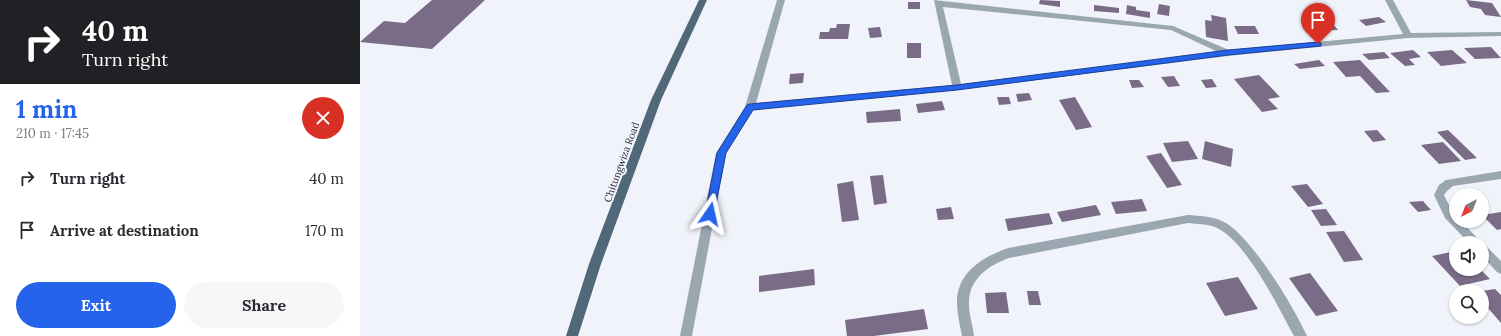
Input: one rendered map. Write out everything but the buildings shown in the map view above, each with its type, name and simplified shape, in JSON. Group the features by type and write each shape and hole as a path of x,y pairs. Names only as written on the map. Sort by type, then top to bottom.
{"main road":[{"name":"Chitungwiza Road","path":"572,336 595,264 656,100 703,0"}],"street":[{"path":"686,336 721,153 750,107 781,0"},
{"path":"1389,0 1408,36"},
{"path":"957,87 939,2 1173,28 1228,53"},
{"path":"750,107 957,87 1228,53 1408,36 1501,34"},
{"path":"1469,236 1442,205 1439,194 1443,188 1450,183 1501,175"},
{"path":"968,336 963,299 966,284 974,273 991,259 1008,253 1188,219 1206,220 1221,226 1248,249 1301,336"},
{"path":"1489,256 1501,269"}],"route":[{"path":"710,214 721,153 750,107 957,87 1228,53 1318,44"}]}
